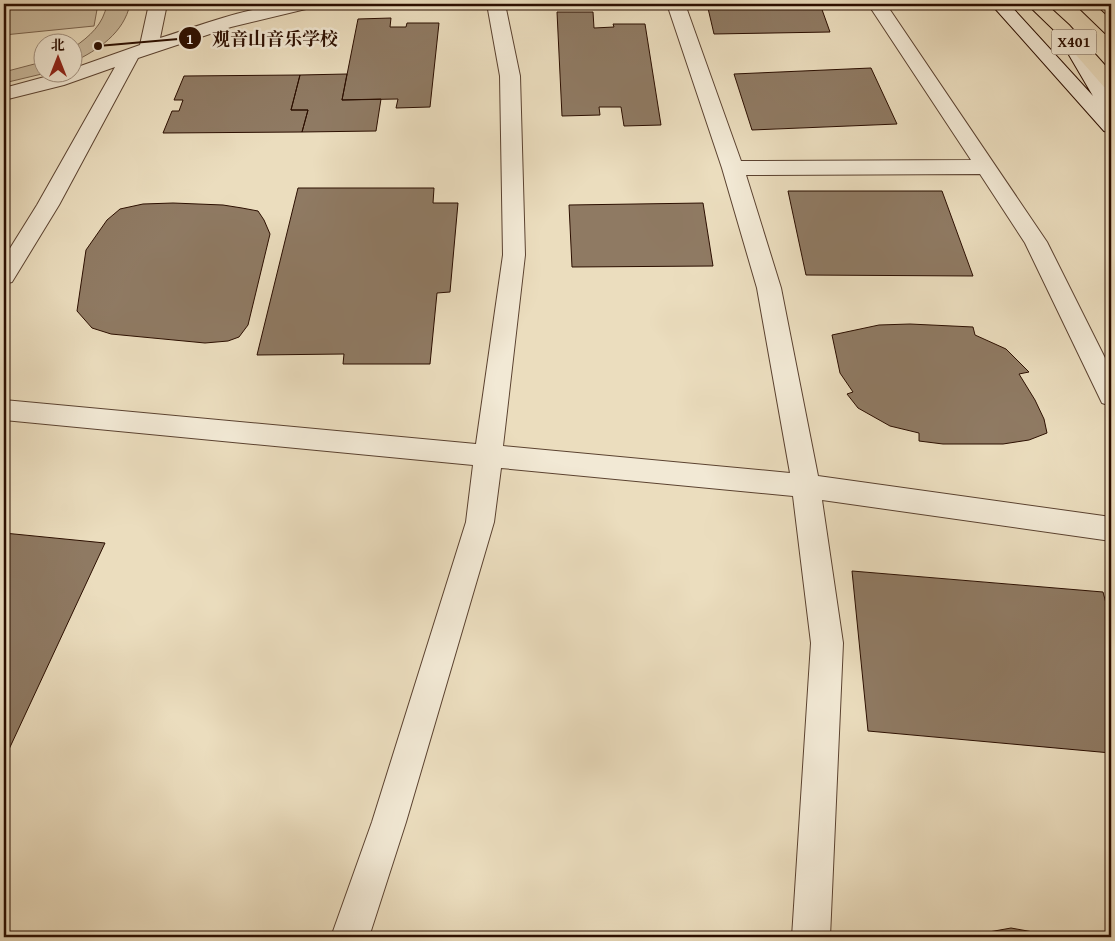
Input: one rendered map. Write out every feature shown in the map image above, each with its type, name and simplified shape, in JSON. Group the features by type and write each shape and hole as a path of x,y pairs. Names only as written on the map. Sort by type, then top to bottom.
{"main road":[{"name":"X401","path":"1036,4 1063,29 1111,83"},
{"name":"X401","path":"1084,4 1111,29"}],"street":[{"path":"4,276 140,51 158,4"},
{"path":"4,94 57,81 225,23 304,4"},
{"path":"350,937 389,822 480,522 514,255 510,76 496,4"},
{"path":"676,4 733,168 768,288 806,486 827,643 811,937"},
{"path":"877,4 1036,242 1111,396"},
{"path":"1000,4 1111,127"},
{"path":"1063,29 1111,110"},
{"path":"733,168 987,167"},
{"path":"4,410 806,486 1111,529"}],"shaded area":[{"path":"4,4 98,4 94,26 4,35"},
{"path":"107,4 130,4 122,24 116,32 92,52 82,57 82,41 99,24"},
{"path":"32,65 32,76 4,83 4,72"}],"building":[{"path":"707,4 820,4 830,32 714,34"},
{"path":"557,12 593,12 594,28 614,27 613,24 645,24 661,125 624,126 621,107 599,107 600,115 562,116"},
{"path":"391,18 390,27 406,27 407,23 439,23 430,107 396,108 398,99 342,100 358,19"},
{"path":"871,68 897,124 752,130 734,74"},
{"path":"347,74 342,100 381,99 376,131 302,132 308,110 291,110 300,75"},
{"path":"300,75 291,110 308,110 302,132 163,133 172,111 179,111 183,100 174,100 184,76"},
{"path":"298,188 434,188 433,203 458,203 450,292 437,293 430,364 343,364 344,354 257,355"},
{"path":"788,191 942,191 973,276 806,275"},
{"path":"703,203 713,266 572,267 569,205"},
{"path":"143,204 223,205 242,208 258,211 264,220 270,234 248,325 239,337 228,341 205,343 111,334 92,328 77,311 86,250 107,220 120,209"},
{"path":"910,324 973,327 975,335 1006,349 1029,372 1019,374 1035,400 1044,419 1047,433 1029,440 1003,444 943,444 919,441 919,433 890,426 858,408 847,394 853,392 840,373 832,335 879,325"},
{"path":"4,533 105,543 4,760"},
{"path":"852,571 1103,592 1111,622 1111,753 868,731"},
{"path":"1011,928 1061,937 961,937"}],"place":[{"name":"观音山音乐学校","path":"98,46"}]}
